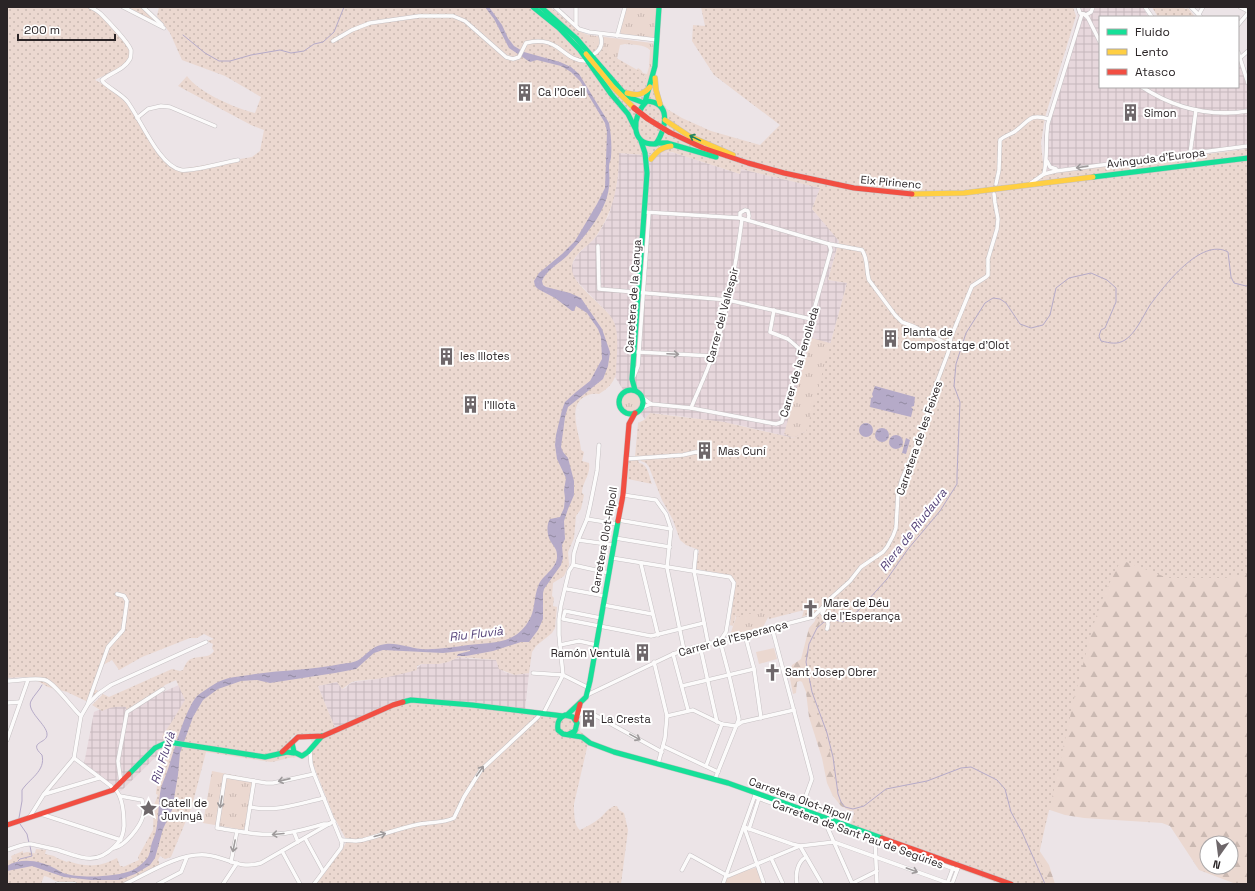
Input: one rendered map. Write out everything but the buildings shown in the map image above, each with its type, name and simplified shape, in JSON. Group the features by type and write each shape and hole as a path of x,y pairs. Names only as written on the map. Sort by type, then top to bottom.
{"main road":[{"name":"Eix Pirinenc","path":"533,7 561,27"},
{"name":"Eix Pirinenc","path":"541,7 577,42 613,87 634,108 669,132 703,148 748,163 784,173 848,187 909,194 964,193 1248,158"},
{"path":"647,173 656,143 663,132 665,120 656,90 655,66 659,7"},
{"path":"561,27 576,38 622,91 631,98 644,102 652,101 660,105"},
{"path":"561,27 586,58 611,94 628,114 641,140 645,153 647,173 647,212 637,352 632,378 627,390"},
{"path":"635,128 638,113 650,88 655,66"},
{"path":"622,91 636,96 642,94 650,88"},
{"path":"665,120 710,146 784,173"},
{"path":"641,140 649,145 656,143 667,143 718,157 748,163"},
{"path":"651,159 657,150 665,146 678,146"},
{"path":"632,378 635,390"},
{"path":"627,390 635,390 640,393 643,398 642,408 635,413 628,414 619,406 618,400 620,394 627,390"},
{"name":"Carretera Olot-Ripoll","path":"624,412 629,424"},
{"name":"Carretera Olot-Ripoll","path":"565,715 580,703 587,695 589,688 623,495 629,424 635,413"},
{"path":"281,753 298,737 322,736 393,705 411,700 565,715 576,718 577,723 574,732 563,734 559,731 557,724 552,718 541,713"},
{"name":"Carretera Olot-Ripoll","path":"576,718 580,703"},
{"path":"557,724 559,719 565,715"},
{"path":"576,728 582,738"},
{"name":"Carretera Olot-Ripoll","path":"569,734 582,738 607,750 715,780 757,796 801,809 956,869 1011,884"},
{"path":"7,825 114,789 122,783 160,744 168,742 260,757 269,757 281,753 294,753 305,756 322,736"},
{"path":"307,737 311,742 311,750"},
{"path":"292,743 294,753"}],"street":[{"path":"90,7 100,13 127,44 131,51 130,58 121,68 102,80 103,82 123,97 154,147 174,168 182,170 194,169 238,160"},
{"path":"123,7 164,28 143,7"},
{"path":"555,7 579,29 600,34 656,40"},
{"path":"576,7 576,25"},
{"path":"617,36 625,7"},
{"path":"1078,7 1079,11 1088,18 1099,40"},
{"path":"1091,24 1091,12 1093,7"},
{"path":"1146,7 1151,16"},
{"path":"1191,7 1199,16 1203,7"},
{"path":"1239,24 1248,12 1240,7"},
{"path":"1083,14 1091,12"},
{"path":"1044,174 1046,137 1050,119 1083,14"},
{"path":"334,41 352,30 370,23 419,16 454,16 465,21 506,57 514,59 519,57 526,43 535,41 556,46 575,59 585,61"},
{"path":"594,54 601,46 602,39 600,34"},
{"path":"1248,51 1239,55 1248,83"},
{"path":"1144,88 1165,100 1196,110 1225,113 1248,111"},
{"path":"137,118 148,109 161,106 170,107 215,126"},
{"path":"1190,154 1196,110"},
{"path":"996,184 999,170 1000,140 1031,118 1038,116 1050,119"},
{"name":"Avinguda d'Europa","path":"1022,186 1033,182 1044,174 1065,169 1248,146"},
{"name":"Avinguda d'Europa","path":"1046,156 1050,167 1054,169 1065,169"},
{"name":"Carretera de les Feixes","path":"827,629 828,622 822,613 832,598 850,581 861,567 883,552 893,536 896,528 898,493 902,479 923,430 934,390 943,367 955,327 972,286 988,275 988,259 997,228 998,219 994,204 994,194"},
{"path":"741,219 740,213 745,210 749,213 748,220"},
{"path":"647,212 748,220 829,244 862,250 865,257 869,280 895,315 902,322 915,327 949,345"},
{"name":"Carrer del Vallespir","path":"691,408 712,356 728,300 736,265 741,219"},
{"name":"Carrer de la Fenolleda","path":"651,404 691,408 780,424 784,418 831,250 829,244"},
{"path":"598,246 599,289 728,300 811,320"},
{"path":"774,310 770,332 788,339 802,351"},
{"path":"637,352 712,356"},
{"path":"642,408 651,404 643,398"},
{"path":"342,840 363,840 403,828 431,822 446,821 454,818 464,797 481,770 541,713 563,675 560,644 561,619 566,582 569,571 573,566 574,553 578,540 587,519 597,471 599,445"},
{"path":"626,459 683,455 696,452 702,454"},
{"path":"623,495 656,500 666,514 671,529 667,568 684,650"},
{"path":"587,519 671,529"},
{"path":"615,538 670,547"},
{"path":"578,540 614,545"},
{"path":"696,551 694,571 708,643"},
{"path":"612,558 641,564 724,576 730,578 734,583 726,632 720,641 738,719 715,780"},
{"path":"641,564 658,635"},
{"path":"573,566 609,573"},
{"path":"567,589 605,596"},
{"path":"29,818 44,794 74,758 82,716 88,704 108,646 123,630 127,602 124,596 117,594"},
{"name":"Carrer de l'Esperança","path":"587,695 654,662 684,650 813,617 832,598"},
{"path":"603,605 652,614"},
{"path":"561,619 565,611 601,618"},
{"path":"561,619 651,636 704,623"},
{"path":"772,628 812,779 801,809"},
{"path":"745,635 754,670 761,718"},
{"path":"560,644 579,641 597,645"},
{"path":"88,704 98,694 112,685 206,642"},
{"path":"700,646 717,722"},
{"path":"673,654 688,710"},
{"path":"654,662 667,716 664,746 658,764"},
{"path":"682,686 754,670"},
{"path":"533,673 563,675 589,688"},
{"path":"7,740 28,680"},
{"path":"7,681 44,680 51,683 73,709 82,716"},
{"path":"122,783 118,761 127,712 164,689"},
{"path":"7,703 20,702"},
{"path":"667,716 693,710 722,724 736,726 742,722 794,710"},
{"path":"576,718 583,712 592,713 662,752"},
{"path":"7,723 12,724"},
{"path":"706,766 722,724"},
{"path":"664,746 718,772"},
{"path":"311,750 311,764 314,774 342,840 341,848 314,884"},
{"path":"301,756 311,764"},
{"path":"74,758 114,789 120,796 124,820 123,834 121,840 113,849"},
{"path":"314,774 273,783 254,782 225,776 217,828 272,835 330,824"},
{"path":"44,794 99,778"},
{"path":"246,832 254,782"},
{"path":"7,850 28,844 57,850 75,857 86,859 98,858 119,847 132,834 143,815 142,800 120,796"},
{"path":"723,884 757,796"},
{"path":"749,829 757,796"},
{"name":"Carretera de Sant Pau de Segúries","path":"757,796 956,869"},
{"path":"250,807 276,809 324,798"},
{"path":"41,814 121,840"},
{"path":"125,884 171,862 188,857 205,855 244,865 261,863 334,821"},
{"path":"825,822 851,884 877,871"},
{"path":"744,827 800,846 822,884"},
{"path":"744,827 764,884"},
{"path":"231,862 236,831"},
{"path":"294,832 298,842"},
{"path":"304,838 323,871"},
{"path":"875,840 877,883 882,884"},
{"path":"682,870 690,855 728,876 800,846 834,842 949,884 956,869"},
{"path":"282,851 300,884"},
{"path":"158,884 181,872 188,857"},
{"path":"797,884 796,878 799,865 803,858 806,857"},
{"path":"771,858 783,884"},
{"path":"223,884 237,863"},
{"path":"58,884 75,884"}],"shaded area":[{"path":"1076,7 1143,7 1148,16 1099,16 1099,88 1239,88 1240,58 1248,83 1248,151 1245,152 1244,149 1047,174 1044,165 1044,137 1078,17"},
{"path":"668,152 740,174 741,169 820,188 812,209 839,240 828,280 847,283 806,432 794,438 739,425 680,416 650,413 645,419 631,402 615,377 617,336 614,322 607,312 575,279 572,274 572,265 577,255 597,236 609,215 617,184 619,153 644,155"},
{"path":"459,657 496,660 504,672 515,675 529,673 525,710 422,698 410,698 396,702 335,728 318,686 337,682 342,689 354,682 376,679 417,668 422,664 439,664 448,662"},
{"path":"181,684 186,699 166,736 162,751 121,791 84,764 94,712 105,707 121,705 132,706"}],"green space":[{"path":"7,7 90,7 94,9 123,40 130,52 127,61 120,67 95,80 105,85 123,99 148,138 165,160 176,167 187,168 252,157 260,151 264,130 251,125 178,86 187,76 200,88 218,99 238,108 255,113 261,97 225,76 182,60 170,33 157,16 159,7 550,7 604,51 641,72 667,109 682,118 711,131 760,145 780,125 714,75 692,41 693,25 705,26 701,7 1073,7 1076,16 1045,117 1041,143 1044,174 1248,149 1248,573 1225,578 1168,578 1121,560 1105,592 1093,626 1074,699 1045,827 1038,859 1047,875 1049,884 999,884 999,881 998,883 849,830 854,814 853,806 848,805 845,802 836,788 830,753 826,738 816,714 807,672 807,660 810,643 820,623 814,613 802,617 804,610 769,619 766,610 737,617 736,615 733,626 730,625 735,584 730,575 696,569 699,550 686,545 680,540 673,520 662,500 649,467 646,463 641,461 640,457 635,457 638,423 644,420 650,413 724,422 794,438 801,433 806,432 847,283 828,280 839,241 812,209 820,188 741,169 740,174 672,152 644,155 619,153 617,186 608,216 594,239 575,258 572,268 573,275 577,281 610,315 614,322 617,334 617,354 615,378 607,388 599,394 591,394 584,397 579,401 576,407 575,414 577,429 581,450 584,452 582,461 589,463 589,471 582,489 582,493 584,495 581,509 576,516 574,538 568,552 569,565 564,576 553,583 553,606 557,607 555,628 552,633 536,646 532,652 529,673 515,675 499,669 496,660 459,657 439,664 422,664 417,666 417,670 392,676 352,682 342,689 337,682 318,686 335,728 389,704 422,698 559,714 569,713 576,715 579,721 580,731 589,739 574,804 575,822 580,830 598,820 614,806 617,806 619,810 624,813 628,830 621,884 316,884 347,841 334,817 309,754 312,745 311,741 303,734 298,734 294,735 289,742 289,747 297,757 271,762 206,752 192,806 171,857 165,859 160,856 158,860 159,865 125,883 67,883 44,876 41,884 7,884 7,861 12,859 11,856 23,851 23,853 27,852 39,854 35,853 36,849 46,850 45,854 67,862 85,865 98,865 117,858 120,866 123,867 139,860 138,857 153,830 154,805 158,795 156,794 163,748 162,736 185,700 176,680 165,685 158,692 127,712 126,707 113,707 102,711 92,705 103,694 109,697 172,669 180,671 183,670 188,661 191,659 209,655 214,651 212,648 213,644 207,641 214,639 204,634 197,638 190,638 142,657 119,670 112,660 103,665 95,689 98,691 88,702 67,692 48,687 38,681 23,677 7,678"},
{"path":"128,7 144,7 159,22 156,23"},
{"path":"626,7 657,7 654,37 651,38 621,34 620,31"},
{"path":"1152,7 1184,7 1185,9 1188,8 1194,16 1157,16"},
{"path":"578,31 589,35 652,43 654,46 652,68 650,79 645,90","holes":["625,44 642,46 650,50 647,74 643,73 638,68 634,74 617,59 620,45"]},
{"path":"1248,249 1248,884 1236,884 1212,875 1239,875 1239,835 1199,835 1199,870 1170,826 1162,823 1084,818 1065,815 1044,808 1039,850 1049,865 1055,884 1029,884 858,810 850,811 841,806 833,796 827,783 822,758 809,717 806,692 802,682 800,681 797,682 796,693 793,694 789,673 792,665 801,659 809,628 815,621 817,611"},
{"path":"811,338 864,352 806,432 801,433 794,438 784,434"},
{"path":"631,392 638,395 641,402 638,409 631,412 624,409 621,402 624,395"},
{"path":"631,459 638,460 639,463 646,468 652,484 628,479 629,461"},
{"path":"791,574 763,627 730,635 740,606"},
{"path":"774,648 777,659 759,664 756,652"},
{"path":"212,771 253,779 244,830 203,823"},
{"path":"759,867 763,884 724,884 726,876"}],"water":[{"path":"485,7 489,7 502,25 508,38 514,46 524,52 560,62 571,67 579,74 609,123 611,136 609,184 604,206 581,240 568,255 547,273 542,281 543,285 546,287 570,293 581,298 602,329 610,352 608,366 603,379 568,407 565,417 561,447 568,458 574,481 574,495 564,521 565,539 562,545 563,558 561,565 544,589 543,619 538,630 529,642 521,642 493,651 466,656 457,656 458,654 470,650 443,653 383,650 374,653 356,669 270,683 257,680 241,681 218,689 203,700 193,717 180,753 172,810 163,829 155,858 150,865 135,874 119,880 91,880 64,877 32,866 7,871 7,866 13,863 32,861 44,864 70,875 88,877 108,876 133,870 143,863 149,856 151,844 156,833 161,788 188,710 197,696 218,682 239,676 319,668 353,662 360,659 375,647 386,644 395,644 421,649 433,649 501,641 516,635 531,618 539,584 557,560 555,548 548,534 548,527 550,519 560,517 564,508 566,478 557,459 555,445 562,410 565,402 590,381 602,359 601,337 598,329 587,313 576,306 574,311 572,311 555,298 538,289 535,286 534,281 539,273 575,241 605,188 607,132 605,123 580,81 571,72 561,66 537,60 530,62 509,48 494,19"},
{"path":"875,386 915,397 914,406 911,407 913,409 911,417 870,407"},
{"path":"866,423 871,425 873,430 871,435 866,437 861,435 859,430 861,425"},
{"path":"882,428 887,430 889,435 887,440 882,442 877,440 875,435 877,430"},
{"path":"896,435 901,437 903,442 901,447 896,449 891,447 889,442 891,437"},
{"path":"906,438 910,440 906,454 902,453"}],"waterway":[{"path":"183,35 205,53 219,61 230,61 251,55 280,50 291,53 304,51 314,44 323,42 334,32 344,7"},
{"name":"Riera de Riudaura","path":"1045,884 1022,832 1011,812 1005,789 997,780 971,767 961,768 927,781 886,789 864,806 853,809 845,807 838,794 833,757 827,733 812,692 806,662 809,644 817,628 824,622 835,620 843,622 858,611 887,579 908,549 940,511 957,484 960,402 954,386 956,364 966,333 985,303 993,298 1000,299 1006,303 1020,324 1031,328 1043,325 1050,315 1056,288 1069,278 1091,273 1107,280 1116,288 1116,302 1105,328 1101,330 1099,336 1101,341 1116,343 1122,342 1133,333 1150,305 1174,276 1195,257 1206,251 1217,249 1228,252 1231,277 1234,283 1246,286 1248,285"},
{"path":"19,818 22,790 42,766 43,761 37,745 45,740 47,734 44,726 31,709 30,705 32,699 42,685"},
{"path":"20,824 27,834 29,843"},
{"path":"18,861 20,859 32,856 30,846"}],"traffic: fast":[{"path":"533,7 559,28 580,50 611,94 628,114 635,128"},
{"path":"541,7 576,38 622,91 631,98 644,103"},
{"path":"645,102 655,66 659,7"},
{"path":"647,101 660,106 665,117 660,138 656,144 647,143 641,140 637,135 636,121 638,114 647,101"},
{"path":"635,390 632,379 647,173 645,153 641,141"},
{"path":"656,143 667,143 716,157"},
{"path":"1093,177 1248,158"},
{"path":"626,390 636,390 643,397 643,402 643,407 636,414 626,414 619,407 619,397 626,390"},
{"path":"567,715 586,697 618,521"},
{"path":"403,702 411,700 472,705 563,716"},
{"path":"569,734 575,731 577,723 573,717 565,715 558,721 558,730 563,734 582,737 590,743 614,752 728,783 882,838"},
{"path":"292,743 294,752 302,756 308,752 322,736"},
{"path":"129,774 155,748 168,742 265,757 287,752 294,753"}],"traffic: slow":[{"path":"586,54 613,87 634,108"},
{"path":"655,78 656,90 660,104"},
{"path":"627,93 640,94 645,92 650,87"},
{"path":"665,120 689,136 733,155"},
{"path":"651,159 657,152 671,146"},
{"path":"912,194 964,193 1093,177"}],"traffic: jam":[{"path":"634,108 669,132"},
{"path":"669,132 703,148 784,173 854,188 912,194"},
{"path":"618,521 623,495 629,424 635,413"},
{"path":"282,752 298,737 323,736 403,702"},
{"path":"576,720 580,704"},
{"path":"7,825 113,790 129,774"},
{"path":"882,838 1011,884"}],"place":[{"name":"Ca l'Ocell","path":"525,92"},
{"name":"Simon","path":"1131,113"},
{"name":"Planta de Compostatge d'Olot","path":"890,338"},
{"name":"les Illotes","path":"447,356"},
{"name":"l'Illota","path":"471,405"},
{"name":"Mas Cuní","path":"705,451"},
{"name":"Mare de Déu de l'Esperança","path":"810,609"},
{"name":"Ramón Ventulà","path":"643,653"},
{"name":"Sant Josep Obrer","path":"772,672"},
{"name":"La Cresta","path":"588,719"},
{"name":"Catell de Juvinyà","path":"148,809"}],"water label":[{"name":"Riu Fluvià","path":"476,634"},
{"name":"Riu Fluvià","path":"163,758"}]}
